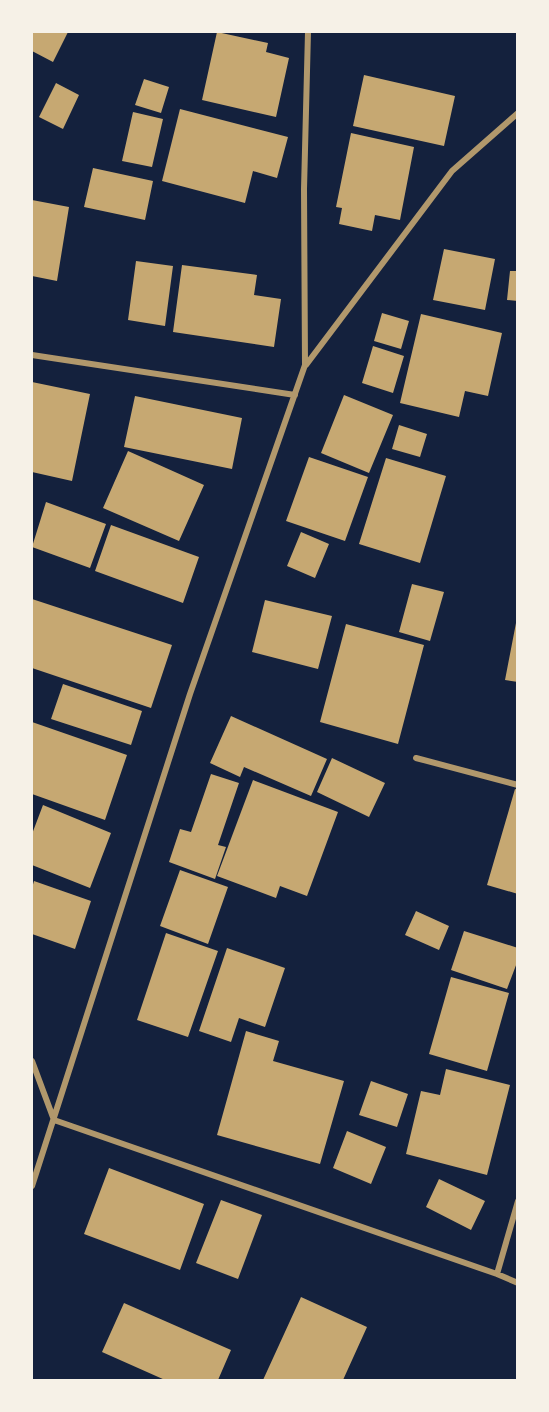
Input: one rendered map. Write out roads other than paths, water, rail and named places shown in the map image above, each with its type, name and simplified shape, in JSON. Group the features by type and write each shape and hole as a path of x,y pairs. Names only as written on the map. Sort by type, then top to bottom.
{"street":[{"path":"305,365 304,189 308,32"},
{"path":"32,1186 190,694 305,365 452,171 518,113"},
{"path":"32,355 295,395"},
{"path":"416,758 518,784"},
{"path":"32,1061 54,1120"},
{"path":"54,1120 518,1283"},
{"path":"497,1274 518,1201"}]}
